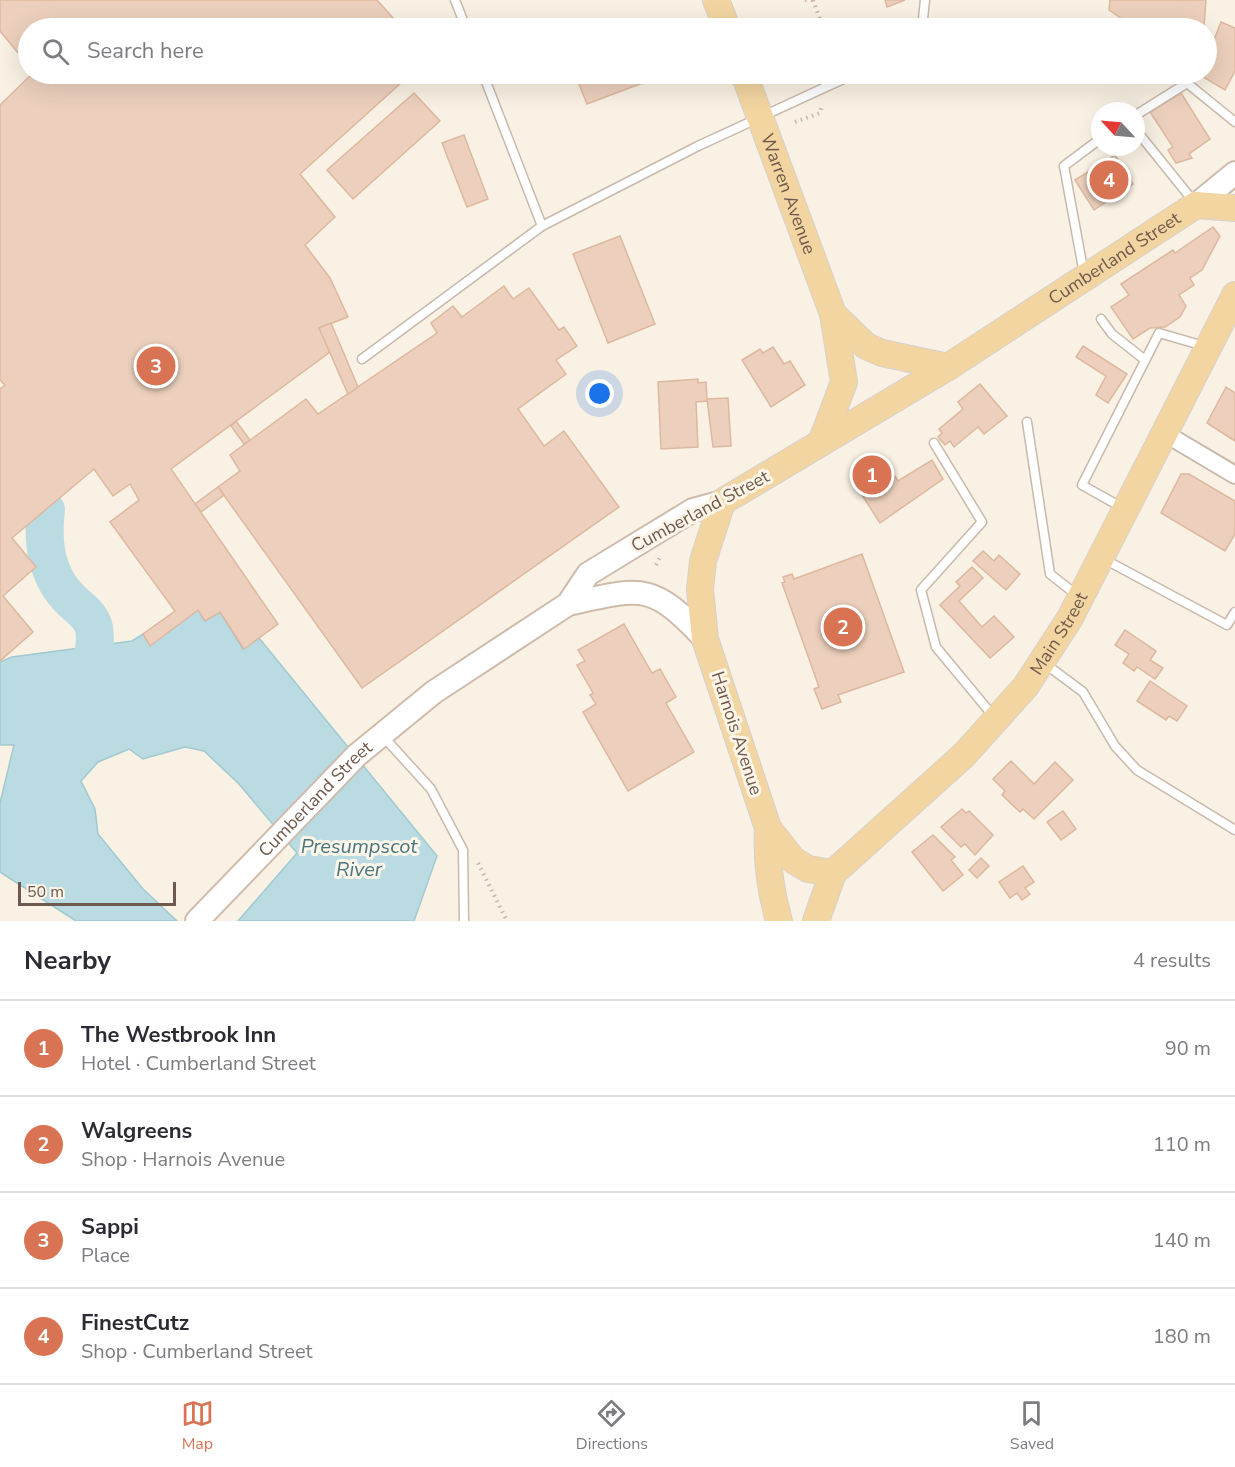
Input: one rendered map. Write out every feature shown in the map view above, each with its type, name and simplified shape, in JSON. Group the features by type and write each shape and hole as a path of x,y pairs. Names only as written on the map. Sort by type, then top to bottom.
{"main road":[{"path":"716,0 723,18"},
{"name":"Warren Avenue","path":"748,84 833,314 844,382 821,443"},
{"name":"Cumberland Street","path":"197,921 357,755 434,692 568,604 588,574 693,510 722,502 948,367 1196,205 1235,173"},
{"name":"Cumberland Street","path":"1196,205 1235,208"},
{"name":"Main Street","path":"816,921 833,873 964,755 1026,686 1081,598 1235,295"},
{"name":"Warren Avenue","path":"833,314 866,346 882,353 948,367"},
{"name":"Harnois Avenue","path":"722,502 703,561 700,589 705,639 768,828 769,880 779,921"},
{"name":"Harnois Avenue","path":"568,604 626,591 644,592 678,610 705,639"},
{"name":"Harnois Avenue","path":"768,828 793,860 808,869 833,873"}],"street":[{"path":"1166,434 1235,475"}],"lane":[{"path":"455,0 462,18"},
{"path":"923,18 925,0"},
{"path":"487,84 542,226"},
{"path":"362,359 542,226 698,146 833,84"},
{"path":"1145,109 1185,84"},
{"path":"1188,84 1235,122"},
{"path":"1145,141 1196,205"},
{"path":"1085,278 1064,166 1091,146"},
{"path":"1101,319 1113,334 1145,360"},
{"path":"1126,510 1082,485 1145,360 1159,333 1209,347"},
{"path":"1027,422 1050,574 1081,598"},
{"path":"933,443 982,522 921,590 936,647 996,720"},
{"path":"1102,558 1227,625 1235,612"},
{"path":"1041,661 1083,692 1115,746 1137,770 1235,830"},
{"path":"382,734 431,789 463,850 464,921"}],"path":[{"path":"805,0 815,1 821,18"},
{"path":"656,565 663,551"},
{"path":"463,850 482,867 507,921"}],"water":[{"name":"Presumpscot River","path":"198,610 205,621 220,612 243,649 259,638 437,856 414,921 238,921 297,853 239,784 204,751 185,747 143,759 129,749 98,762 81,781 95,809 98,834 143,889 177,921 76,921 0,872 0,803 14,745 0,745 0,662 12,657 132,641 143,634 150,645"}],"building":[{"path":"0,0 377,0 393,18 18,18 18,53 0,31"},
{"path":"885,0 905,0 887,7"},
{"path":"1110,0 1206,0 1205,18 1121,18 1109,10"},
{"path":"1221,22 1235,28 1235,71 1225,90 1215,84 1217,84 1217,32"},
{"path":"22,84 400,84 300,174 335,217 305,245 330,278 348,317 319,328 330,352 171,469 278,624 244,649 220,612 205,621 198,610 150,646 143,634 175,611 110,522 139,500 130,484 113,496 94,469 12,538 36,567 3,596 33,632 0,661 0,389 5,385 0,380 0,105"},
{"path":"579,84 640,84 587,104"},
{"path":"414,93 440,121 353,199 327,170"},
{"path":"1181,93 1210,139 1189,154 1192,158 1176,163 1168,150 1173,147 1150,112"},
{"path":"464,135 488,199 467,207 442,143"},
{"path":"1116,156 1133,184 1094,210 1075,180"},
{"path":"1213,227 1220,236 1202,270 1190,278 1194,285 1179,295 1186,306 1180,317 1165,327 1150,328 1133,339 1111,307 1129,295 1121,284 1173,250 1175,253"},
{"path":"620,236 655,324 608,343 573,254"},
{"path":"504,286 513,299 529,288 559,330 564,327 577,346 556,360 566,374 518,409 544,446 564,431 619,507 362,688 218,487 240,471 230,455 306,399 318,414 437,333 431,323 453,306 462,317"},
{"path":"331,323 358,387 348,394 319,328"},
{"path":"1083,346 1127,374 1108,403 1096,395 1106,376 1076,357"},
{"path":"773,347 784,364 790,361 805,385 771,407 742,360 760,349 763,353"},
{"path":"698,379 698,383 706,382 707,401 696,402 698,447 661,449 658,382"},
{"path":"980,384 1007,416 984,434 978,427 954,447 950,441 945,445 938,437 942,433 939,429 963,409 958,402"},
{"path":"1226,387 1235,393 1235,441 1207,423"},
{"path":"728,398 731,446 713,447 707,399"},
{"path":"236,421 250,440 244,444 231,426"},
{"path":"883,458 898,481 932,460 943,479 880,523 851,478"},
{"path":"1181,474 1189,474 1235,501 1235,534 1225,551 1161,513"},
{"path":"218,487 224,495 201,512 195,504"},
{"path":"983,551 994,561 999,555 1020,574 1006,590 973,561"},
{"path":"862,554 904,672 838,695 841,702 822,709 814,689 819,687 782,583 785,582 783,577 792,574 794,579"},
{"path":"972,567 983,578 959,601 982,627 994,616 1014,637 990,658 940,605 960,586 956,582"},
{"path":"624,624 652,673 660,669 676,697 666,703 694,752 628,791 583,712 596,704 590,695 593,693 577,665 585,661 578,650"},
{"path":"1125,630 1156,651 1150,660 1163,668 1155,679 1137,667 1134,671 1123,663 1129,654 1115,645"},
{"path":"1150,681 1187,706 1177,721 1169,716 1166,720 1137,701"},
{"path":"1011,761 1034,784 1055,762 1073,780 1034,819 1023,809 1020,812 1002,795 1005,791 993,779"},
{"path":"962,809 966,813 969,811 993,835 975,855 965,844 961,847 941,827"},
{"path":"1063,811 1076,829 1061,840 1047,822"},
{"path":"933,835 955,857 951,860 963,875 943,891 912,852"},
{"path":"981,858 989,866 977,878 969,870"},
{"path":"1023,866 1034,882 1025,888 1030,894 1022,900 1017,893 1010,898 999,882"}],"waterway":[{"name":"Presumpscot River","path":"46,510 46,546 51,569 63,591 88,616 94,628 93,654 82,697"}],"place":[{"name":"FinestCutz","path":"1109,180"},
{"name":"Sappi","path":"156,366"},
{"name":"The Westbrook Inn","path":"872,475"},
{"name":"Walgreens","path":"843,627"}]}
